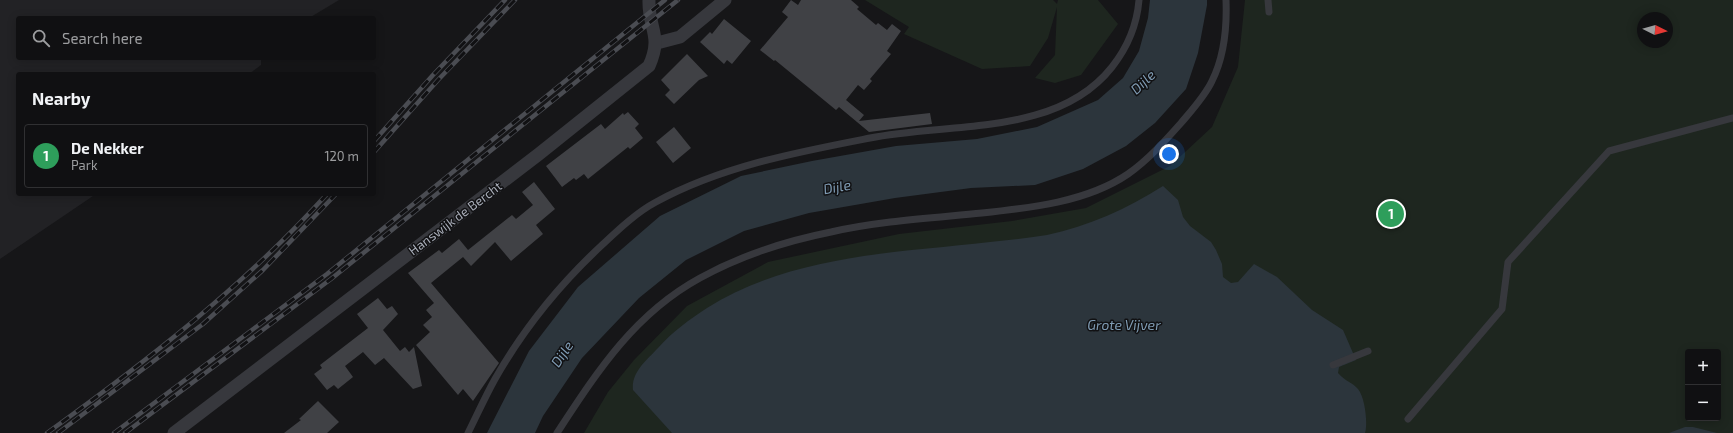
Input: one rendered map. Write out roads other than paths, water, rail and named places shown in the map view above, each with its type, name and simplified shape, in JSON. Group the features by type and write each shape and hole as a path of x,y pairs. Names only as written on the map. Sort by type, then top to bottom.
{"street":[{"path":"649,0 657,43 680,37 726,0"},
{"name":"Hanswijk de Bercht","path":"174,433 539,154 649,66 657,43"}],"lane":[{"path":"468,433 495,379 523,335 549,299 580,266 613,235 653,203 692,183 734,169 781,157 873,137 1004,122 1056,109 1081,96 1106,75 1124,53 1133,28 1139,0"},
{"path":"557,433 584,392 641,320 670,296 701,277 740,259 782,244 832,231 1032,208 1068,199 1106,185 1126,175 1148,157 1174,131 1196,105 1212,81 1222,50 1226,0"},
{"path":"1268,0 1269,12"},
{"path":"1408,419 1502,309 1508,262 1609,151 1733,118"},
{"path":"1333,365 1368,351"}],"water":[{"name":"Dijle","path":"1150,0 1207,0 1207,5 1198,53 1186,89 1155,123 1126,146 1083,169 1035,185 971,188 895,198 809,213 744,231 686,260 639,298 582,358 543,416 535,433 487,433 529,351 578,287 660,216 741,176 812,161 896,146 977,139 1037,127 1098,100 1123,78 1139,51 1148,18"},
{"name":"Grote Vijver","path":"1163,186 1178,200 1183,217 1190,226 1211,242 1222,264 1223,277 1231,283 1238,282 1254,264 1277,277 1312,310 1343,330 1356,360 1339,367 1338,373 1356,387 1360,393 1365,411 1365,433 672,433 633,390 633,384 637,372 663,342 681,326 707,308 740,290 774,277 844,259 1047,235 1093,222 1136,202"},
{"path":"1685,427 1693,427 1717,433 1669,433"}],"railway":[{"path":"376,139 433,75 505,0"},
{"path":"376,150 438,80 515,0"},
{"path":"114,433 327,274 665,0"},
{"path":"125,433 331,279 678,0"},
{"path":"47,433 158,350 193,321 262,260 325,196"},
{"path":"58,433 203,324 263,270 334,196"}],"place":[{"name":"De Nekker","path":"1391,214"}]}
